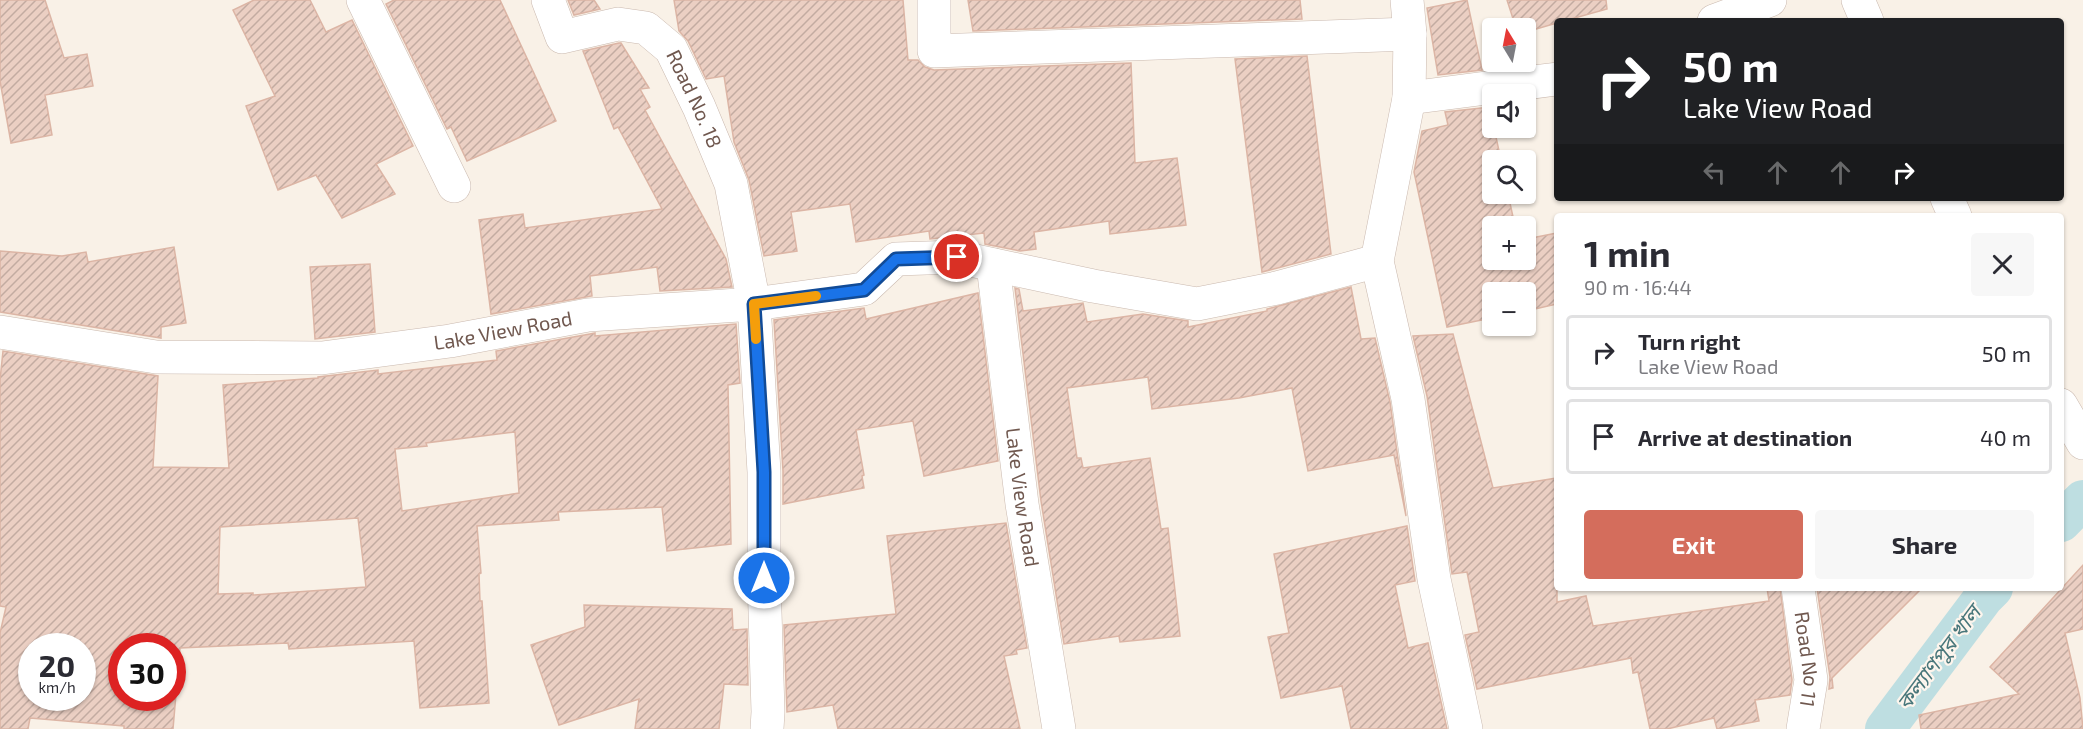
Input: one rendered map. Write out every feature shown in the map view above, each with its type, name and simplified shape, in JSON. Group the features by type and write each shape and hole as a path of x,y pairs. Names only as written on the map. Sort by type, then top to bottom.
{"street":[{"path":"363,0 454,186"},
{"name":"Road No. 18","path":"548,0 562,37 618,24 646,28 671,49 699,107 731,184 754,304"},
{"path":"934,0 933,51 1410,34"},
{"path":"1407,0 1410,34 1409,98 1377,261 1408,399 1434,579 1466,729"},
{"path":"1722,18 1770,0"},
{"path":"1858,0 1867,18"},
{"path":"1409,98 1554,79"},
{"name":"Lake View Road","path":"0,332 156,357 322,358 450,341 588,315 754,304 864,290 896,259 957,257 1093,286 1197,304 1277,288 1377,261"},
{"name":"Lake View Road","path":"993,265 1022,504 1059,729"},
{"path":"754,304 764,472 767,729"},
{"path":"2064,410 2083,443"},
{"name":"Road No 11","path":"1798,591 1811,680 1803,729"}],"building":[{"path":"0,0 45,0 64,58 87,54 93,86 45,95 52,135 11,143 0,81"},
{"path":"254,0 310,0 326,32 352,20 413,146 376,164 395,194 342,218 316,175 278,190 246,106 275,96 233,10"},
{"path":"394,0 500,0 556,121 467,161 451,127 447,129 386,4"},
{"path":"568,0 594,0 600,9 574,15"},
{"path":"674,0 903,0 908,60 918,60 925,67 934,70 1131,63 1135,163 1177,158 1186,225 1110,234 1109,221 1034,232 1036,249 1020,251 985,244 984,233 930,239 929,231 856,242 850,204 791,212 797,251 764,256 749,180 734,142 724,76 706,79 688,41 679,31"},
{"path":"968,0 1300,0 1302,19 973,31"},
{"path":"1467,0 1482,70 1438,75 1427,8"},
{"path":"1507,0 1606,0 1607,9 1575,18 1554,18 1554,24 1536,29 1536,18 1513,18"},
{"path":"621,43 649,88 640,89 650,107 645,110 726,259 732,287 660,291 657,267 590,276 592,296 491,314 479,220 523,214 525,228 662,209 618,127 614,129 583,51"},
{"path":"1307,56 1331,254 1262,272 1235,59"},
{"path":"1482,108 1482,138 1496,138 1499,150 1482,150 1482,204 1510,204 1513,216 1482,216 1482,270 1536,270 1536,237 1554,234 1554,305 1536,309 1536,282 1482,282 1482,320 1447,327 1414,172 1422,131 1448,125 1445,112"},
{"path":"174,247 186,323 161,327 161,338 0,312 0,251 62,256 86,252 88,262"},
{"path":"370,264 375,332 315,339 310,267"},
{"path":"1351,287 1361,339 1375,338 1390,402 1406,516 1394,455 1308,471 1292,388 1239,398 1152,409 1148,377 1067,388 1077,458 1081,458 1083,468 1150,458 1161,529 1168,528 1180,636 1120,642 1119,636 1064,644 1041,501 1015,288 1019,289 1023,311 1083,303 1087,322 1143,314 1188,321 1188,327 1267,311 1267,309"},
{"path":"978,293 998,461 924,476 913,421 856,430 864,488 783,504 774,320 864,308 866,319"},
{"path":"736,324 740,383 728,385 731,544 667,551 662,507 558,512 559,520 477,526 481,573 479,574 480,601 482,601 489,703 420,708 414,641 289,649 288,643 186,648 186,633 108,633 108,711 175,711 173,729 124,729 124,726 30,718 28,729 0,729 0,633 6,607 0,606 0,380 3,351 158,376 153,467 229,468 223,385 318,378 378,370 378,374 497,360 496,351 595,333 595,336","holes":["515,432 519,493 402,511 395,449","358,518 366,587 253,595 253,593 218,594 220,527"]},
{"path":"1453,334 1493,488 1554,478 1554,591 1557,591 1557,602 1586,596 1593,626 1769,601 1767,591 1780,591 1792,680 1790,695 1755,700 1759,721 1717,729 1714,718 1667,729 1650,729 1638,672 1633,673 1631,658 1477,689 1465,635 1479,632 1467,572 1452,574 1427,396 1413,336"},
{"path":"1006,523 1027,648 1016,650 1017,654 1004,656 1020,729 838,729 833,705 787,712 784,625 896,614 887,536"},
{"path":"1407,526 1415,581 1395,585 1408,648 1428,643 1447,729 1351,729 1342,686 1281,698 1268,637 1289,633 1274,554"},
{"path":"2083,565 2083,629 2065,633 2080,698 2083,729 1921,729 1919,715 2019,694 1990,667 2059,591 2064,591 2064,586"},
{"path":"1817,591 1919,591 1832,678 1833,688 1829,689 1830,677"},
{"path":"584,605 732,609 733,630 747,629 748,685 724,684 719,729 635,729 639,699 559,725 531,645 585,627"}],"waterway":[{"name":"কল্যাণপুর খাল","path":"2064,519 2083,500"},
{"name":"কল্যাণপুর খাল","path":"1885,729 1990,591"}],"slow traffic":[{"path":"756,339 754,304 816,296"}],"route":[{"path":"764,578 764,472 754,304 864,290 896,259 957,257"}]}
